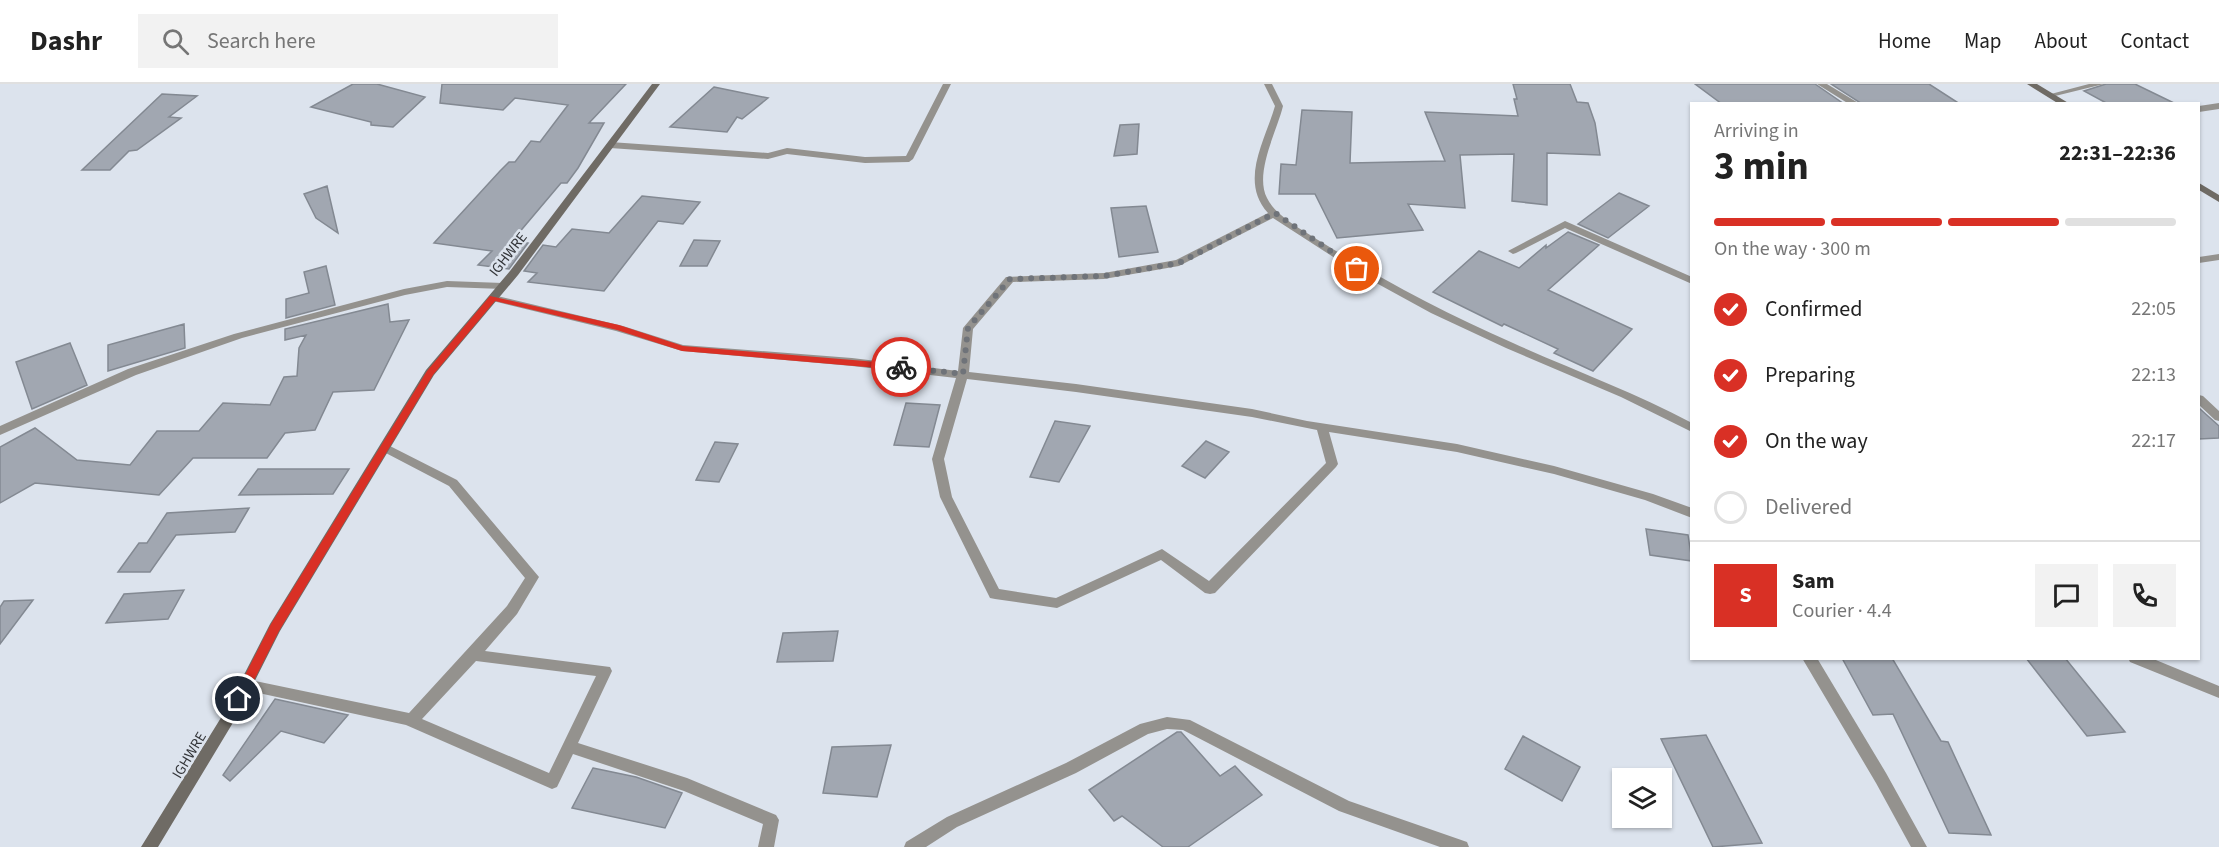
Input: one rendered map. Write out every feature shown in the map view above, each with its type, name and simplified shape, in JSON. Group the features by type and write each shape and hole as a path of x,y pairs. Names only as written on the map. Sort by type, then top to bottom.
{"street":[{"name":"IGHWRE","path":"149,847 189,784 275,628 430,373 503,286 656,84"},
{"path":"610,145 768,156 787,151 865,160 909,159 947,84"},
{"path":"1269,84 1279,106 1262,162 1259,189 1268,208 1298,231 1389,289 1510,346 1659,409 1690,427"},
{"path":"1821,84 1852,102"},
{"path":"2031,84 2062,102"},
{"path":"2050,95 2100,84"},
{"path":"2200,109 2219,106"},
{"path":"2200,187 2219,199"},
{"path":"1275,213 1179,263 1104,276 1010,279 968,328 963,374 938,459 945,497 996,594 1058,603 1162,554 1210,589 1332,464 1322,428"},
{"path":"1514,250 1565,224 1690,280"},
{"path":"2200,260 2219,257"},
{"path":"0,431 132,372 238,336 404,292 447,285 503,286"},
{"path":"493,298 619,328 682,348 852,362 1139,396 1322,428 1456,448 1554,470 1649,496 1690,512"},
{"path":"2200,400 2219,417"},
{"path":"386,448 453,483 532,577 512,610 474,655 412,720"},
{"path":"245,685 412,720 552,782 605,671 474,655"},
{"path":"1810,660 1881,778 1919,847"},
{"path":"2140,660 2219,692"},
{"path":"912,847 952,822 1071,768 1146,728 1167,723 1185,724 1344,806 1461,847"},
{"path":"569,746 687,785 771,820 766,847"}],"building":[{"path":"353,84 377,84 425,97 393,127 371,125 371,122 311,107"},
{"path":"442,84 626,84 589,123 604,123 578,168 567,183 561,183 512,241 528,243 509,269 478,265 492,251 434,243 509,162 515,162 531,141 540,142 568,105 515,98 503,110 440,103"},
{"path":"1513,84 1570,84 1577,102 1588,103 1595,123 1600,155 1547,153 1547,205 1512,201 1514,154 1460,155 1465,208 1408,204 1423,230 1337,238 1315,194 1279,194 1281,164 1296,165 1302,110 1352,112 1350,163 1445,161 1425,112 1518,116"},
{"path":"1695,84 1815,84 1841,102 1719,102"},
{"path":"1831,84 1929,84 1957,102 1859,102"},
{"path":"2106,84 2135,84 2172,102 2104,102 2084,91"},
{"path":"714,87 768,98 742,119 737,117 727,132 670,127"},
{"path":"162,94 197,96 169,117 181,118 137,150 129,151 110,170 82,170"},
{"path":"1139,124 1137,154 1114,156 1120,125"},
{"path":"327,186 338,233 316,218 304,194"},
{"path":"1619,193 1649,206 1608,238 1578,224"},
{"path":"642,196 700,202 683,224 658,221 604,291 528,282 537,273 524,271 543,245 556,247 572,229 609,233"},
{"path":"1146,206 1158,252 1119,257 1111,208"},
{"path":"1568,232 1599,245 1548,290 1632,329 1593,371 1554,353 1558,349 1504,324 1502,326 1433,292 1479,251 1519,268 1546,245 1546,248"},
{"path":"694,240 720,241 707,266 680,266"},
{"path":"326,266 335,305 286,318 286,299 309,293 304,272"},
{"path":"388,304 390,322 409,320 374,390 333,392 315,430 285,433 267,458 193,458 159,495 35,483 0,503 0,447 35,428 77,460 130,465 157,431 199,431 223,403 270,405 284,377 297,376 299,348 306,335 285,340 285,329"},
{"path":"184,324 185,348 108,371 108,345"},
{"path":"70,343 87,385 32,409 16,362"},
{"path":"906,403 940,405 929,447 894,445"},
{"path":"2200,409 2219,426 2219,438 2200,439"},
{"path":"1055,421 1090,426 1059,482 1030,477"},
{"path":"1206,441 1229,452 1205,478 1182,466"},
{"path":"715,442 738,444 719,482 696,480"},
{"path":"258,469 349,469 333,494 239,495"},
{"path":"249,508 235,532 176,535 150,572 118,572 139,543 147,543 167,513"},
{"path":"1646,529 1688,535 1690,561 1650,555"},
{"path":"184,590 168,619 106,623 124,594"},
{"path":"33,600 0,644 0,607 4,601"},
{"path":"838,631 833,661 777,662 783,633"},
{"path":"1843,660 1893,660 1941,741 1948,742 1991,835 1949,833 1893,714 1873,715"},
{"path":"2028,660 2067,660 2125,732 2087,736"},
{"path":"275,699 348,715 324,743 281,731 230,781 223,775"},
{"path":"1177,732 1181,732 1220,776 1235,766 1262,795 1188,847 1163,847 1122,816 1114,821 1089,790"},
{"path":"1706,735 1762,843 1713,847 1661,739"},
{"path":"1523,736 1580,767 1562,801 1505,769"},
{"path":"891,745 877,797 823,793 832,747"},
{"path":"593,768 636,777 682,793 665,828 572,808"}],"way so far":[{"path":"901,367 963,374 968,328 1010,279 1104,276 1179,263 1275,213 1298,231 1357,269"}],"route":[{"path":"238,699 275,628 430,373 493,298 619,328 682,348 901,367"}]}
